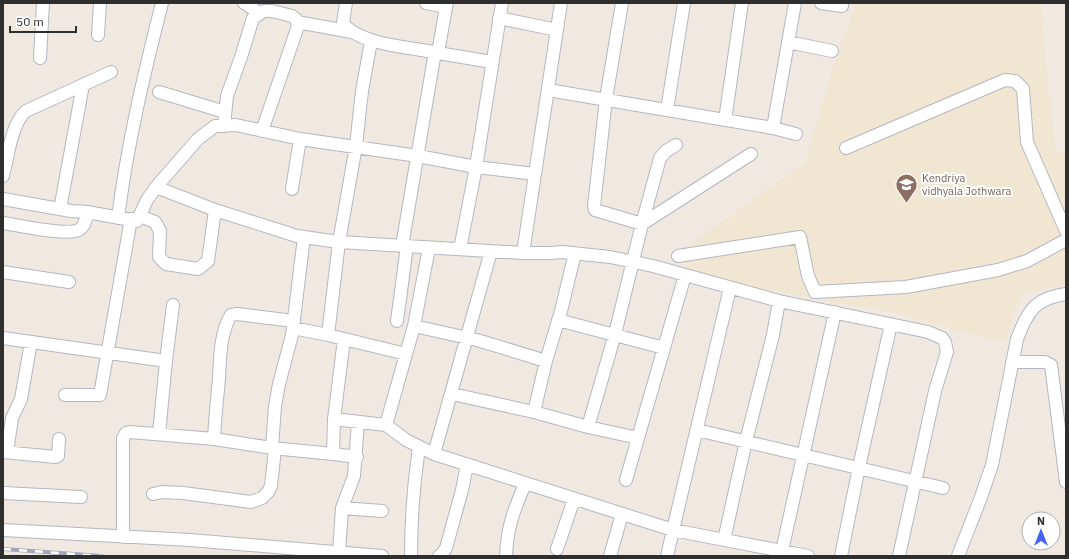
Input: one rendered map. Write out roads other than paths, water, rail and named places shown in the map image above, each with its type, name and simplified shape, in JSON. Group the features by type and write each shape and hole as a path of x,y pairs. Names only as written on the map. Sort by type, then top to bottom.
{"street":[{"path":"40,58 43,3"},
{"path":"98,35 100,3"},
{"path":"118,218 132,129 162,3"},
{"path":"244,3 260,13"},
{"path":"346,3 343,23 347,29 371,41 492,62"},
{"path":"397,321 405,246 418,156 446,5 426,3"},
{"path":"460,249 476,167 502,3"},
{"path":"523,253 561,3"},
{"path":"622,3 606,99 594,206 595,210 642,224 751,154"},
{"path":"667,110 684,3"},
{"path":"725,120 742,3"},
{"path":"773,128 795,3"},
{"path":"821,3 842,6"},
{"path":"224,126 226,96 241,57 253,18 264,11 272,11 292,16 296,19 298,26 262,131"},
{"path":"499,18 557,30"},
{"path":"297,22 352,32"},
{"path":"328,335 339,242 356,146 362,91 371,41"},
{"path":"788,42 832,51"},
{"path":"3,176 16,125 22,114 110,72"},
{"path":"846,148 1005,80 1015,81 1023,89 1027,142 1066,231"},
{"path":"60,209 83,85"},
{"path":"548,90 773,128 796,134"},
{"path":"159,92 225,112"},
{"path":"65,395 100,395 135,218 156,187 198,139 215,126 236,125 300,139 356,146 476,167 535,174"},
{"path":"292,189 300,139"},
{"path":"588,427 615,334 660,158 676,145"},
{"path":"156,187 215,210 297,236 339,242 523,253 562,252 610,257 685,275 779,301 928,332 942,338 945,342 947,352 935,391 899,556"},
{"path":"3,199 118,218 135,218 155,222 160,231 159,257 163,262 166,264 198,269 208,262 215,210"},
{"path":"3,223 53,231 74,232 84,226 87,212"},
{"path":"153,494 162,492 183,493 251,502 262,498 268,492 271,486 276,406 279,384 293,324 304,237"},
{"path":"678,256 800,237 808,276 814,292 906,287 998,270 1026,262 1066,240"},
{"path":"386,425 414,326 429,248"},
{"path":"434,454 491,251"},
{"path":"534,412 575,253"},
{"path":"3,272 69,282"},
{"path":"626,480 685,275"},
{"path":"667,556 730,288"},
{"path":"958,556 992,465 1016,339 1024,321 1034,306 1049,298 1066,294"},
{"path":"724,540 746,441 773,335 779,301"},
{"path":"159,434 173,305"},
{"path":"782,551 835,312"},
{"path":"214,439 221,353 226,322 231,315 238,314 293,324 328,335 406,354"},
{"path":"558,320 664,348"},
{"path":"841,556 891,324"},
{"path":"414,326 466,338 546,361"},
{"path":"3,338 166,361"},
{"path":"333,454 334,420 344,339"},
{"path":"30,342 21,399 12,418 5,452 56,457 58,456 59,440"},
{"path":"1012,362 1045,362 1050,365 1066,482"},
{"path":"452,394 534,412 588,427 638,438"},
{"path":"334,420 386,425 406,440 434,454 673,530 808,556"},
{"path":"339,553 342,508 354,476 357,457 358,422"},
{"path":"697,430 943,488"},
{"path":"123,537 123,438 126,433 130,432 214,439 273,448 357,457"},
{"path":"411,556 419,447"},
{"path":"439,556 446,548 462,490 467,465"},
{"path":"506,556 507,538 510,524 525,484"},
{"path":"3,493 81,497"},
{"path":"558,549 574,499"},
{"path":"342,508 382,511"},
{"path":"610,556 622,514"},
{"path":"3,530 264,546 382,556"}],"railway":[{"path":"3,549 102,556"}],"place":[{"name":"Kendriya vidhyala Jothwara","path":"906,204"}]}
